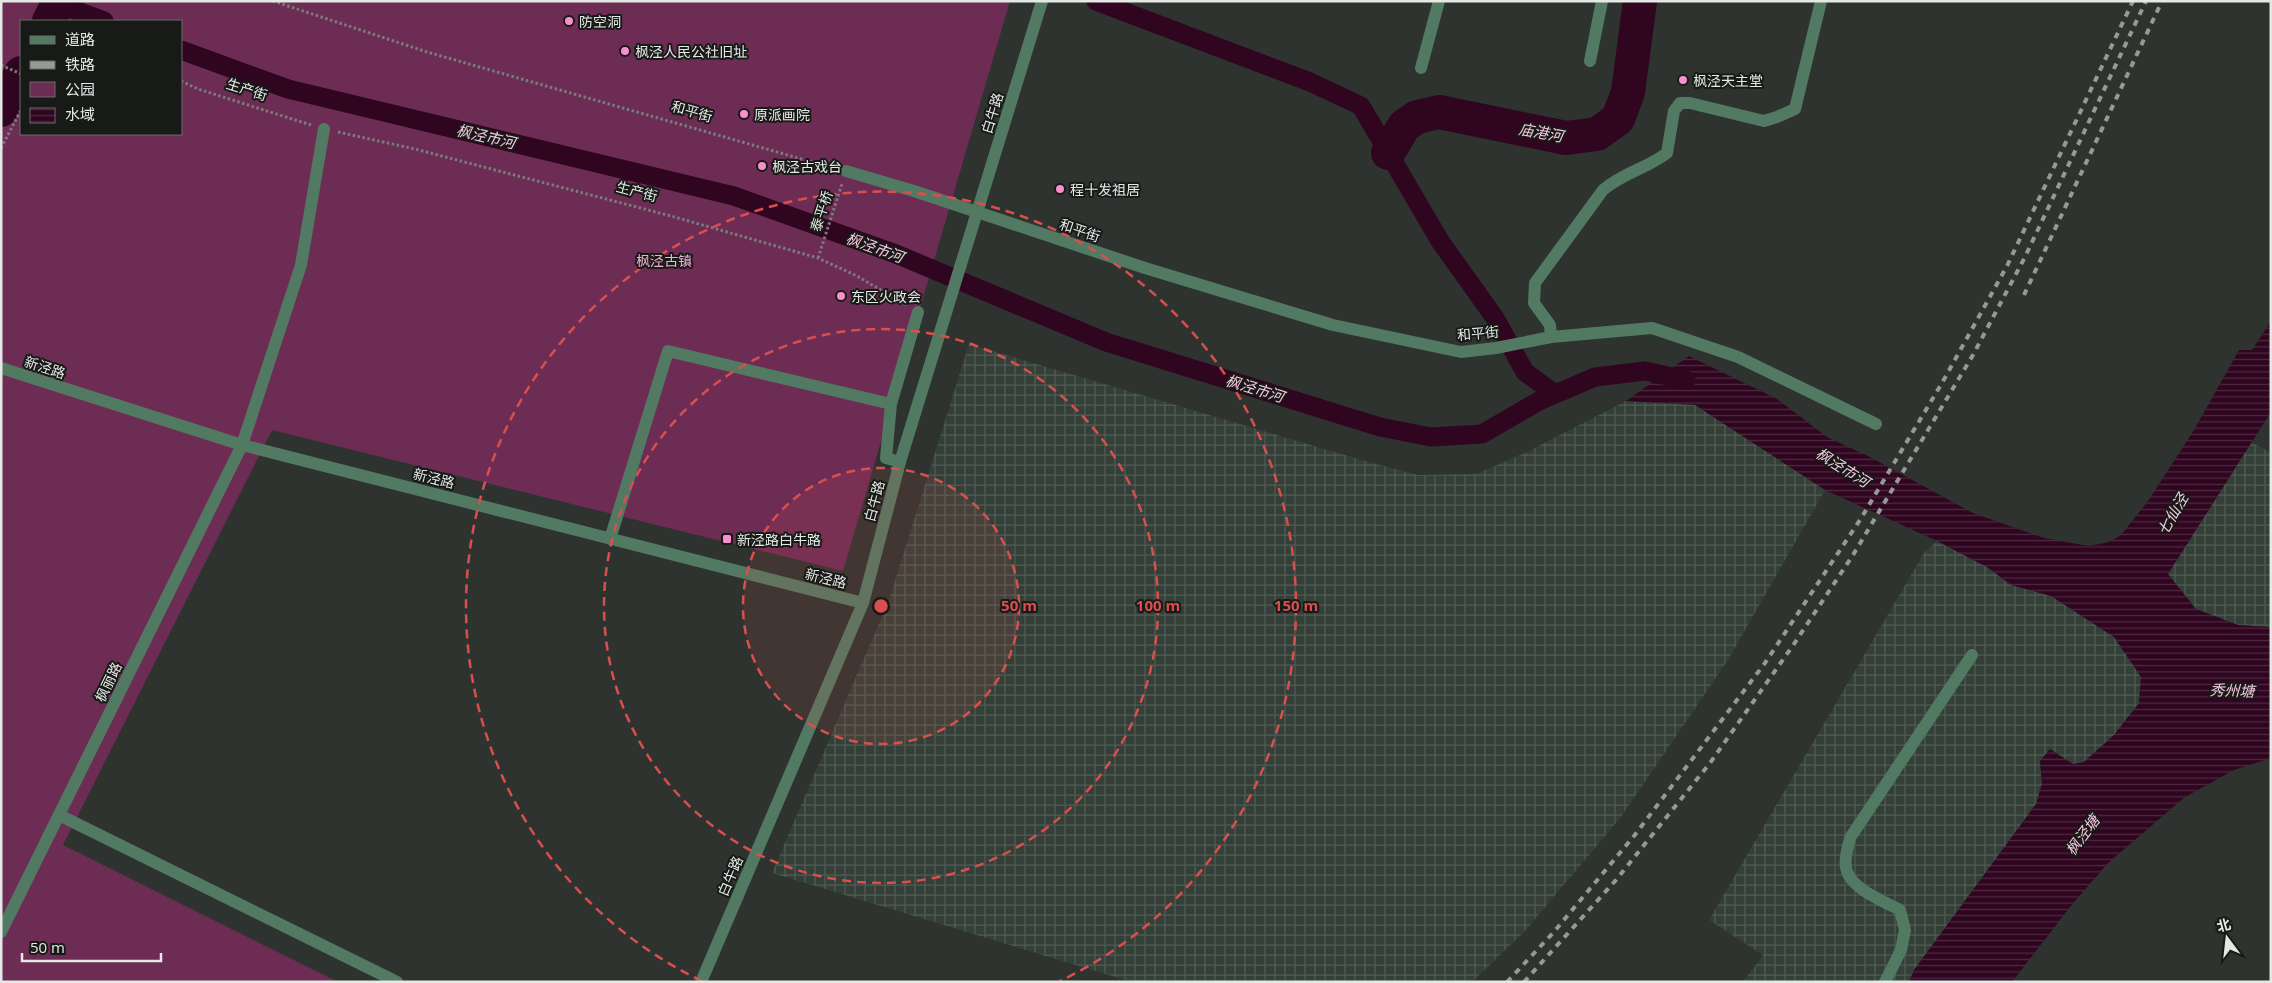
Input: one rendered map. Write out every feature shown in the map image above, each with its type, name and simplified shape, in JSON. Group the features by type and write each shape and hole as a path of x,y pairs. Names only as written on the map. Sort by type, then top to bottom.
{"street":[{"path":"1420,68 1439,1"},
{"path":"1590,61 1602,1"},
{"path":"1551,337 1550,325 1534,303 1535,283 1603,190 1617,178 1654,163 1666,153 1674,111 1680,102 1764,121 1778,118 1795,109 1821,1"},
{"name":"白牛路","path":"701,982 863,603 900,462 1040,7"},
{"name":"枫丽路","path":"1,932 242,445 301,265 324,129"},
{"name":"和平街","path":"846,171 914,191 1145,268 1333,324 1461,352 1496,348 1534,339 1652,328 1738,357 1876,424"},
{"path":"900,462 886,458 891,404 918,312"},
{"path":"610,539 668,351 891,404"},
{"name":"新泾路","path":"1,368 242,445 863,603"},
{"path":"1885,982 1901,950 1905,930 1900,910 1856,885 1846,871 1845,857 1850,838 1972,655"},
{"path":"59,815 397,982"}],"path":[{"name":"和平街","path":"273,1 427,52 846,171"},
{"path":"1,65 20,74"},
{"name":"生产街","path":"182,81 198,89 324,129 415,149 661,213 818,258 857,276 918,312"},
{"path":"1,148 20,112"},
{"name":"泰平桥","path":"818,258 846,171"}],"shaded area":[{"path":"969,344 1418,475 1476,474 1525,453 1626,401 1695,405 1825,490 1728,660 1621,817 1525,931 1472,982 1132,982 772,873 889,600"},
{"path":"2251,442 2271,453 2271,627 2238,625 2196,609 2168,574"},
{"path":"1937,541 1987,567 2011,585 2051,596 2114,637 2141,677 2139,703 2114,735 2084,762 2073,765 2050,749 2040,761 2042,784 2036,804 1914,970 1909,982 1743,982 1763,955 1709,920 1924,553"}],"green space":[{"name":"枫泾古镇","path":"1,1 1010,1 843,571 272,430 63,845 338,982 1,982"}],"water":[{"path":"2271,321 2271,412 2168,574 2196,609 2238,625 2271,627 2271,758 2234,770 2185,797 2108,863 2070,907 2012,982 1909,982 1914,970 2036,804 2042,784 2040,761 2050,749 2073,764 2084,762 2114,735 2139,703 2141,677 2114,637 2051,596 2011,585 1987,567 1937,541 1825,490 1695,405 1626,401 1689,356 1777,399 1827,437 1870,457 1973,513 2044,538 2089,546 2109,542 2121,535 2148,501 2194,430 2239,350 2252,350"}],"waterway":[{"name":"枫泾市河","path":"51,1 101,20"},
{"name":"枫泾市河","path":"50,20 59,1"},
{"name":"枫泾市河","path":"1096,1 1310,82 1361,106 1440,241 1495,318 1525,372 1555,394"},
{"name":"庙港河","path":"1388,153 1404,126 1417,117 1439,112 1566,138 1597,134 1618,119 1628,92 1640,1"},
{"name":"枫泾市河","path":"182,50 288,89 734,196 896,254 1106,342 1380,427 1431,437 1482,434 1539,401 1595,377 1645,371 1686,380"},
{"name":"枫泾市河","path":"1,110 20,75"}],"railway":[{"path":"1507,982 1553,933 1634,836 1765,663 1860,520 1942,383 2007,266 2133,1"},
{"path":"1524,982 1616,880 1710,763 1794,644 1853,555 1973,355 2025,257 2146,1"},
{"path":"2024,295 2162,1"}],"place":[{"name":"防空洞","path":"569,21"},
{"name":"枫泾人民公社旧址","path":"625,51"},
{"name":"枫泾天主堂","path":"1683,80"},
{"name":"原派画院","path":"744,114"},
{"name":"枫泾古戏台","path":"762,166"},
{"name":"程十发祖居","path":"1060,189"},
{"name":"东区火政会","path":"841,296"},
{"name":"新泾路白牛路","path":"727,539"}],"water label":[{"name":"七仙泾","path":"2172,514"},
{"name":"秀州塘","path":"2232,690"},
{"name":"枫泾塘","path":"2082,835"}]}
